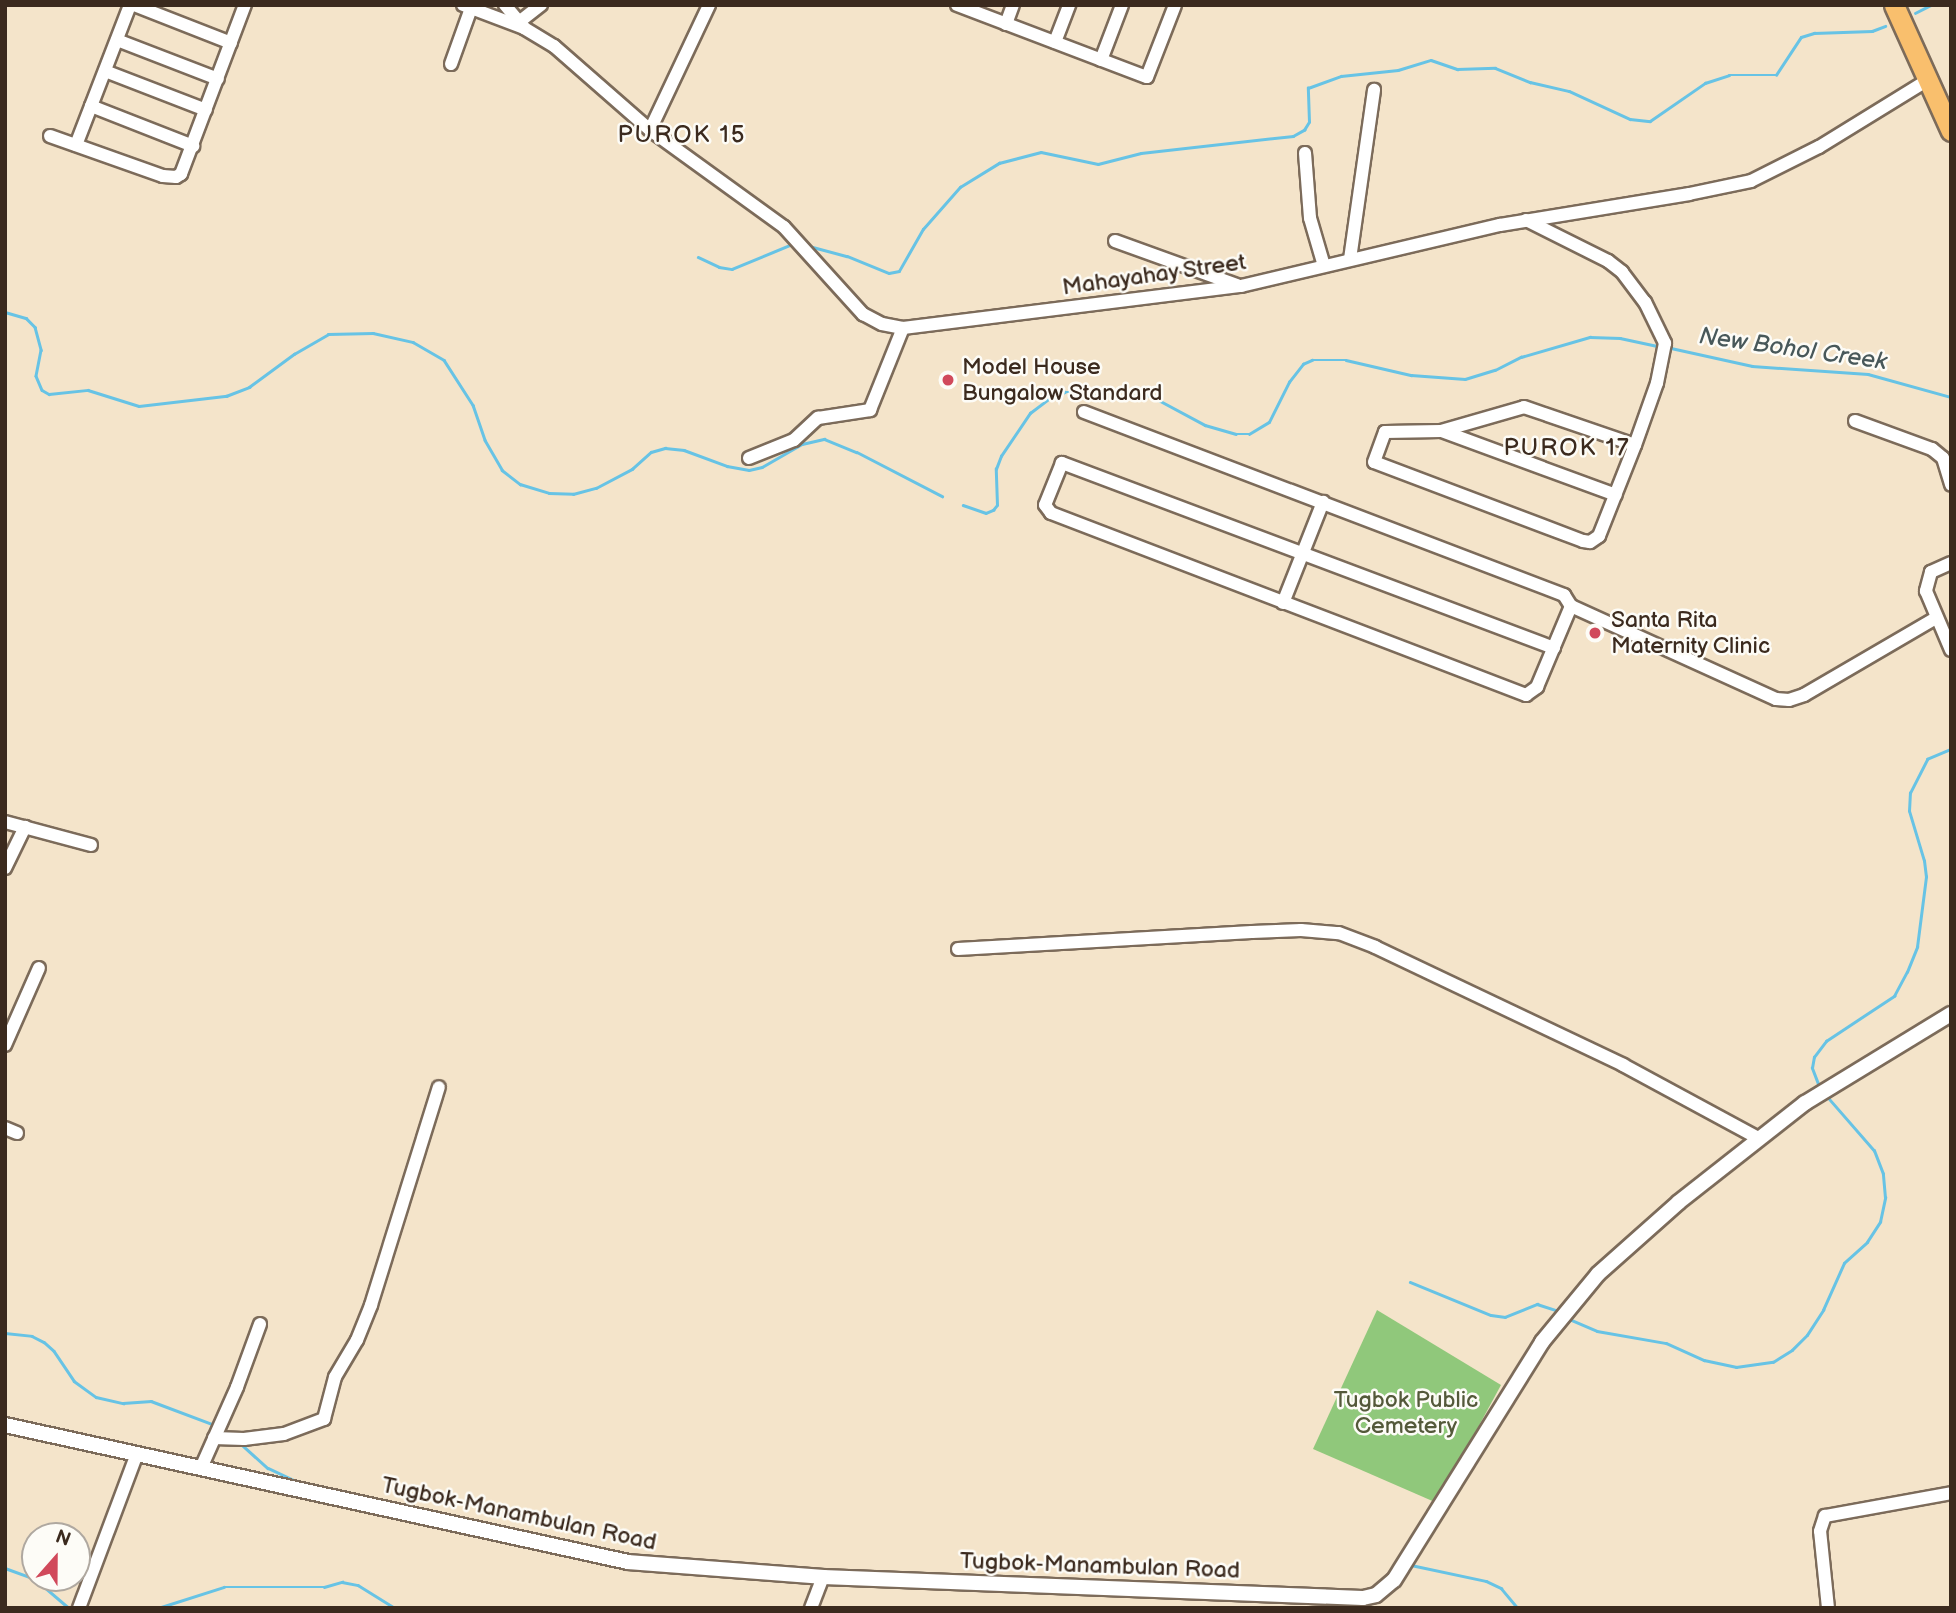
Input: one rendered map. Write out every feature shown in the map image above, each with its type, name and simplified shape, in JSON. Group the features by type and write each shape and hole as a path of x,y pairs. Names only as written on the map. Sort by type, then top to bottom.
{"highway":[{"path":"1894,5 1951,131"}],"street":[{"path":"76,145 132,5 231,43"},
{"path":"50,136 170,178 181,174 245,5"},
{"path":"505,5 521,25 541,5"},
{"path":"650,130 709,5"},
{"path":"1006,24 1013,5"},
{"path":"1055,42 1069,5"},
{"path":"1101,60 1122,5"},
{"path":"961,6 1147,77 1175,5"},
{"path":"451,64 467,7"},
{"name":"Mahayahay Street","path":"467,7 521,25 568,56 650,130 784,228 863,314 882,324 903,328 1241,286 1526,220 1689,194 1751,181 1819,147 1928,80"},
{"path":"117,40 218,79"},
{"path":"105,71 206,110"},
{"path":"1350,259 1374,90"},
{"path":"91,106 193,146"},
{"path":"1305,153 1310,218 1324,266"},
{"path":"1526,220 1608,261 1622,272 1656,322 1665,352 1635,445 1599,536 1590,542 1583,541 1374,462 1385,432 1441,431 1517,408 1531,408 1635,445"},
{"path":"1115,241 1241,286"},
{"path":"749,458 794,440 818,418 862,414 870,410 903,328"},
{"path":"1084,412 1564,595 1572,606 1710,671 1783,700 1804,695 1936,618"},
{"path":"1855,421 1933,449 1943,458 1951,485"},
{"path":"1441,431 1616,495"},
{"path":"1554,648 1062,463 1046,502 1045,508 1051,513 1526,695 1537,687 1554,648 1572,606"},
{"path":"1283,603 1323,502"},
{"path":"1951,563 1931,572 1926,584 1928,599 1951,650"},
{"path":"5,822 92,845"},
{"path":"5,868 24,827"},
{"path":"958,949 1252,932 1311,930 1339,933 1376,947 1623,1065 1758,1138"},
{"path":"5,1045 39,968"},
{"name":"Tugbok-Manambulan Road","path":"5,1425 628,1562 823,1577 1345,1600 1376,1595 1394,1580 1542,1342 1570,1306 1622,1252 1758,1138 1805,1103 1951,1014"},
{"path":"215,1438 284,1434 324,1419 335,1377 357,1340 371,1305 439,1087"},
{"path":"201,1468 260,1324"},
{"path":"79,1608 137,1454"},
{"path":"1829,1608 1820,1531 1825,1516 1951,1493"},
{"path":"811,1608 823,1577"}],"green space":[{"name":"Tugbok Public Cemetery","path":"1377,1310 1501,1385 1437,1503 1313,1449"}],"waterway":[{"path":"1915,13 1931,5"},
{"path":"809,246 847,256 889,273 899,271 923,229 960,187 999,163 1041,152 1098,164 1141,153 1293,136 1304,130 1309,122 1308,88 1341,76 1398,70 1431,60 1457,69 1495,68 1530,82 1569,91 1630,119 1650,121 1705,83 1729,75 1776,75 1801,37 1814,33 1872,31 1885,26"},
{"path":"698,257 719,267 732,269 790,245"},
{"name":"New Bohol Creek","path":"5,312 26,318 35,327 41,350 36,376 42,390 49,394 88,390 139,406 226,396 249,387 294,354 328,334 373,333 413,342 444,360 473,405 485,440 502,470 520,484 549,493 573,494 596,488 632,469 651,452 665,448 684,450 727,466 749,470 762,467 802,444 824,439 857,452 942,496"},
{"name":"New Bohol Creek","path":"963,505 986,513 993,510 997,505 996,469 1001,456 1030,413 1050,398 1065,392 1138,392 1153,397 1205,425 1236,434 1249,434 1269,422 1289,382 1303,364 1312,360 1346,360 1411,375 1465,379 1495,370 1521,357 1590,337 1620,338 1659,346"},
{"name":"New Bohol Creek","path":"1671,348 1752,366 1868,374 1951,397"},
{"path":"1818,1084 1812,1068 1814,1057 1826,1041 1894,996 1917,947 1926,877 1909,811 1910,793 1927,759 1951,749"},
{"path":"1569,1319 1597,1331 1666,1343 1704,1360 1736,1367 1773,1362 1792,1350 1807,1335 1823,1310 1844,1263 1867,1242 1880,1222 1885,1198 1883,1174 1874,1151 1828,1098"},
{"path":"1410,1282 1491,1315 1505,1317 1537,1304 1558,1311"},
{"path":"5,1333 32,1336 44,1342 54,1351 74,1381 96,1397 123,1403 151,1401 215,1425"},
{"path":"241,1444 268,1468 302,1484"},
{"path":"1411,1565 1486,1581 1501,1588 1518,1608"},
{"path":"5,1568 35,1579 69,1608"},
{"path":"158,1608 224,1587 324,1587 342,1582 358,1585 395,1608"}],"place":[{"name":"Model House Bungalow Standard","path":"948,380"},
{"name":"Santa Rita Maternity Clinic","path":"1595,633"}],"district":[{"name":"PUROK 15","path":"682,135"},
{"name":"PUROK 17","path":"1567,448"}]}
